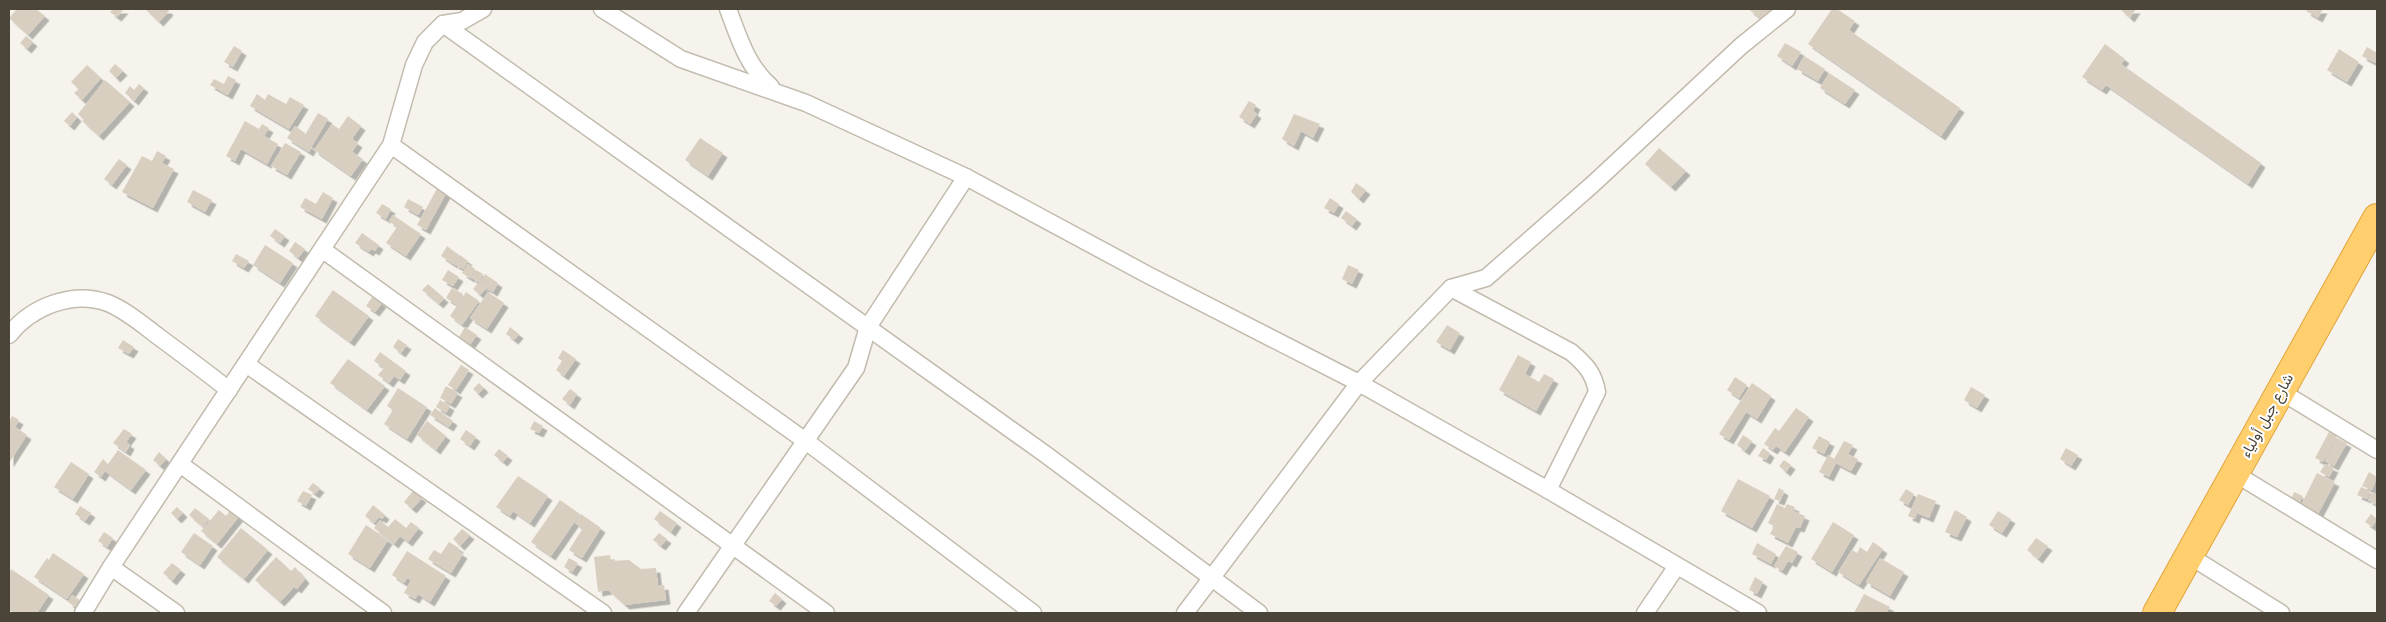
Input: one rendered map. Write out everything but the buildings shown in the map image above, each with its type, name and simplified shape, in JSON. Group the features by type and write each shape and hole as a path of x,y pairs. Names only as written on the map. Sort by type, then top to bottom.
{"highway":[{"name":"شارع جبل أولياء","path":"2157,613 2280,391 2373,236"}],"street":[{"path":"83,613 111,567 391,145 414,65 425,42 443,24 462,21 483,9"},
{"path":"602,9 680,59 775,90 838,116 966,177 1148,275 1359,383 1548,490 1758,613"},
{"path":"728,9 749,61 761,78 775,90"},
{"path":"1185,613 1359,383 1451,288 1486,278 1593,184 1741,46 1787,9"},
{"path":"443,24 1045,454 1259,613"},
{"path":"391,145 807,442 1033,613"},
{"path":"686,613 807,442 856,368 868,327 966,177"},
{"path":"323,250 826,613"},
{"path":"1451,288 1571,352 1585,364 1595,378 1597,392 1548,490"},
{"path":"9,335 18,323 44,306 61,301 87,300 107,303 130,315 229,390"},
{"path":"246,364 603,613"},
{"path":"2280,391 2377,450"},
{"path":"180,464 383,613"},
{"path":"2234,473 2377,560"},
{"path":"2188,555 2281,613"},
{"path":"1645,613 1677,566"},
{"path":"111,567 176,613"}]}
